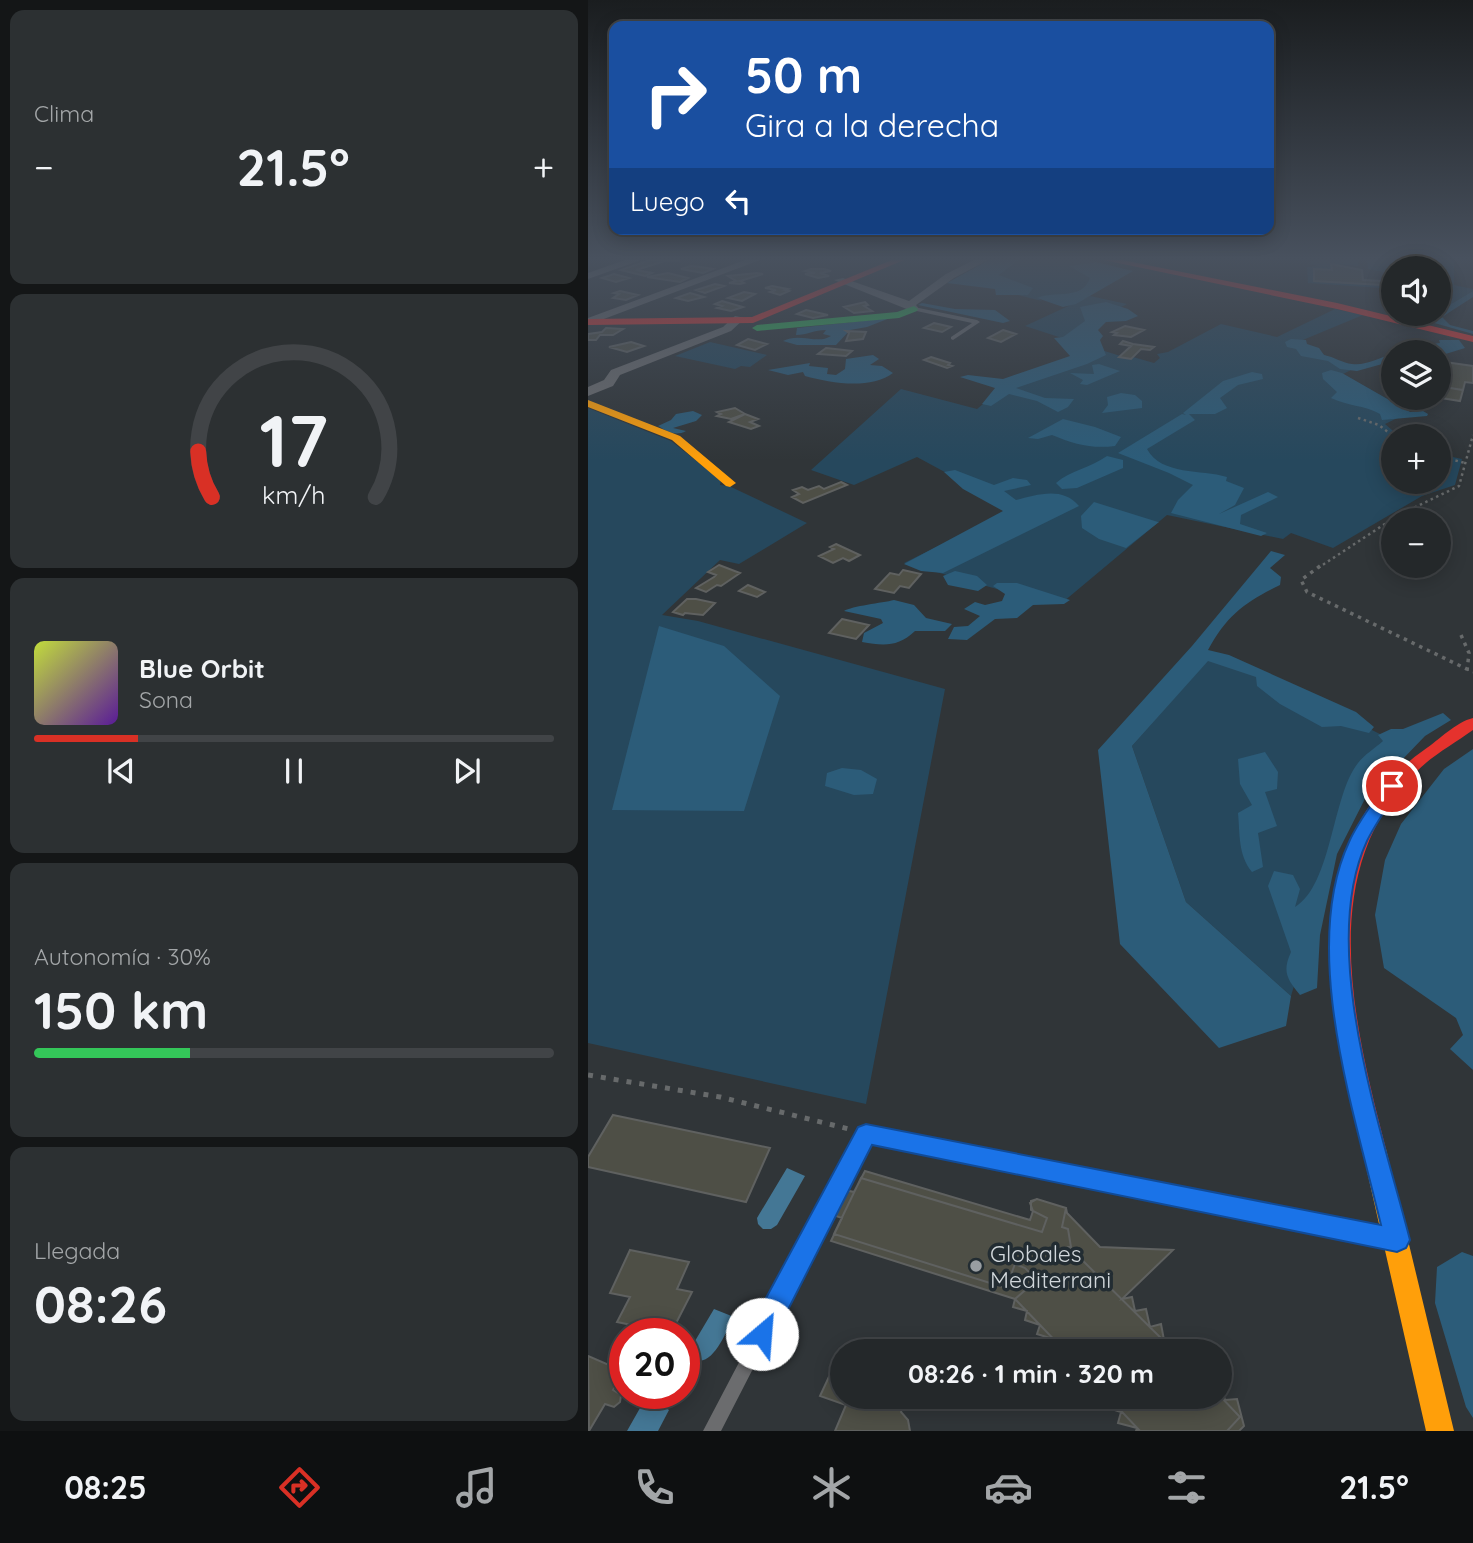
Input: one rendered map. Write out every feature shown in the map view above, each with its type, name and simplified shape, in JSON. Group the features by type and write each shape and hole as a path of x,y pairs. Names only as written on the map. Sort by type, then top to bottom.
{"street":[{"path":"588,393 609,383 615,373 726,327"},
{"path":"1423,327 1473,339"},
{"path":"588,403 676,438 730,483"},
{"path":"1440,1431 1351,1051 1339,961 1340,918 1347,873 1358,841 1373,813 1392,786 1417,762 1473,723"}],"lane":[{"path":"953,338 970,327"},
{"path":"712,1431 866,1134 1397,1240"}],"path":[{"path":"1358,418 1381,427"},
{"path":"1473,435 1459,486 1427,498 1380,525 1332,555 1301,580 1307,592 1473,672"},
{"path":"1451,459 1465,463"},
{"path":"1461,635 1469,653 1467,671"},
{"path":"588,1081 588,1075 632,1080 866,1134"}],"shaded area":[{"path":"868,327 850,330 836,345 797,345 783,341 831,336 823,334 826,330 796,335 797,328"},
{"path":"1027,327 1083,327 1067,335 1095,348 1154,363 1160,358 1157,354 1168,352 1216,327 1233,327 1277,337 1298,327 1335,327 1298,342 1353,369 1343,374 1381,396 1381,410 1410,412 1381,424 1381,494 1428,494 1401,508 1381,508 1381,520 1333,548 1291,533 1283,539 1167,515 1063,602 1004,591 904,563 1013,509 917,457 854,485 811,470 901,389 977,409 1005,386 1089,355 1065,339"},
{"path":"1077,327 1101,327 1098,330 1103,336 1100,340 1106,355 1016,388 1045,398 1074,399 1068,407 1058,412 1037,401 1009,394 991,406 982,404 995,388 960,377 968,375 1003,379 1070,356 1054,338 1063,337"},
{"path":"1448,327 1457,327 1473,331 1473,334"},
{"path":"1291,339 1306,340 1307,344 1319,348 1324,355 1357,364 1381,358 1381,364 1357,371 1340,369 1328,361 1301,356 1296,349 1287,347 1285,342"},
{"path":"1451,340 1459,340 1465,348 1451,352"},
{"path":"710,342 767,355 750,367 741,366 735,369 675,356"},
{"path":"873,355 879,359 870,365 882,366 893,373 873,382 850,384 815,379 805,376 803,372 788,375 768,370 810,363 809,366 828,368 827,374 836,375 845,369 846,359"},
{"path":"1099,364 1120,371 1087,385 1080,384 1083,380 1070,373 1094,374 1092,365"},
{"path":"1331,370 1342,373 1381,395 1381,410 1423,411 1428,414 1382,420 1380,414 1374,411 1331,398 1337,392 1323,379 1322,373"},
{"path":"1252,372 1262,374 1263,379 1238,385 1220,398 1227,408 1215,414 1189,414 1195,420 1147,449 1162,464 1227,477 1226,481 1244,488 1235,505 1219,514 1268,492 1278,497 1241,515 1240,524 1267,533 1261,536 1171,513 1178,500 1193,485 1118,453 1182,414 1186,415 1183,413 1223,381"},
{"path":"1121,393 1135,395 1142,401 1142,408 1102,413 1108,405 1107,397"},
{"path":"588,408 671,441 721,480 720,485 729,486 807,523 739,564 720,560 662,615 698,621 945,689 866,1104 588,1043"},
{"path":"693,411 702,415 696,421 673,428 686,431 682,433 671,433 658,426 671,420 676,414"},
{"path":"1063,419 1121,437 1115,446 1106,447 1083,445 1052,435 1038,439 1028,438"},
{"path":"1107,456 1123,460 1123,468 1077,488 1062,489 1056,483 1068,475"},
{"path":"1451,457 1462,459 1455,485 1451,486"},
{"path":"955,470 994,485 1013,478 1027,480 1031,485 1004,491 1016,500 1041,494 1057,494 1079,506 943,573 921,571 904,564 1003,511 963,489 944,472"},
{"path":"1094,502 1159,522 1126,548 1099,539 1082,528 1081,516"},
{"path":"1271,551 1285,555 1270,568 1281,577 1280,585 1238,611 1222,627 1208,650 1229,655 1356,712 1374,727 1369,733 1341,726 1322,727 1280,704 1257,686 1256,677 1208,661 1132,746 1186,902 1291,996 1286,1026 1219,1048 1120,944 1098,750 1192,646"},
{"path":"955,571 977,576 987,585 978,591 948,585 943,576"},
{"path":"997,583 1017,583 1070,600 1064,604 1033,605 1017,618 995,619 967,640 948,639 954,627 968,626 980,616 964,609 975,602 985,605 1002,601 1005,594 993,586"},
{"path":"894,600 914,605 926,618 952,624 945,631 915,631 897,643 862,642 864,633 883,623 881,619 844,611"},
{"path":"659,626 724,646 780,696 744,811 612,810"},
{"path":"1215,652 1392,740 1358,770 1291,996 1186,902 1132,746"},
{"path":"1443,713 1451,720 1425,736 1399,763 1375,779 1337,854 1320,935 1317,988 1300,995 1287,975 1291,952 1268,886 1274,871 1293,875 1300,889 1295,907 1307,896 1317,880 1349,777 1360,760 1383,741 1378,735 1391,729 1403,729"},
{"path":"1473,749 1473,1070 1450,1049 1463,1035 1456,1018 1384,968 1375,915 1385,860 1401,824 1444,769"},
{"path":"1265,752 1278,772 1277,789 1265,792 1277,826 1258,833 1263,867 1252,872 1242,851 1238,813 1252,805 1240,784 1238,759"},
{"path":"842,768 861,770 877,779 873,794 854,795 825,786 827,773"},
{"path":"787,1168 805,1176 777,1225 771,1229 763,1229 757,1218"},
{"path":"1462,1252 1473,1256 1473,1418 1466,1407 1435,1303 1437,1267"},
{"path":"714,1309 734,1317 717,1348 711,1355 700,1360 700,1333"},
{"path":"639,1409 669,1410 658,1431 627,1431"}],"building":[{"path":"926,327 951,327 942,332 924,328"},
{"path":"1123,327 1144,330 1131,337 1114,335 1117,333 1112,332"},
{"path":"606,328 623,329 613,335 600,335 596,340 588,340 588,334 602,332"},
{"path":"1003,330 1016,334 1001,342 988,338"},
{"path":"846,331 866,332 863,339 846,341 849,333"},
{"path":"748,339 767,344 755,350 737,345"},
{"path":"1123,341 1154,347 1150,350 1141,349 1131,359 1119,357 1131,346 1120,344"},
{"path":"631,342 644,346 627,352 609,347"},
{"path":"826,348 852,351 846,356 818,354"},
{"path":"931,357 952,366 947,368 924,360"},
{"path":"1451,363 1473,366 1473,383 1465,382 1463,390 1451,388"},
{"path":"1451,388 1463,390 1460,401 1451,400"},
{"path":"735,408 745,414 731,419 717,416 721,414 717,412"},
{"path":"745,414 758,419 750,422 759,426 751,429 729,422"},
{"path":"841,482 847,485 803,503 792,497 799,494 793,490 802,487 808,490 819,486 824,489"},
{"path":"836,544 860,555 849,561 843,558 833,563 819,556 834,549 830,547"},
{"path":"719,565 740,573 706,592 696,588 716,575 708,572"},
{"path":"903,570 921,574 909,588 900,586 894,593 875,589 890,573 899,575"},
{"path":"748,585 765,592 757,597 739,591"},
{"path":"687,599 715,603 703,615 673,612"},
{"path":"842,619 869,625 856,639 829,633"},
{"path":"613,1115 770,1148 746,1202 588,1167 588,1157"},
{"name":"Globales Mediterrani","path":"865,1171 1030,1220 1033,1211 1030,1203 1037,1199 1066,1208 1067,1213 1100,1247 1173,1250 1122,1299 1132,1297 1135,1311 1146,1309 1150,1327 1161,1324 1164,1339 1053,1339 1037,1334 1040,1325 1025,1320 1027,1311 1013,1307 1015,1299 831,1241 842,1218 833,1215 845,1190 854,1192"},
{"name":"Globales Mediterrani","path":"861,1178 1042,1232 1047,1218 1031,1210 1031,1201 1037,1199 1066,1208 1062,1227 1068,1229 1069,1247 1162,1339 1053,1339 1015,1299 1037,1280 1025,1268 1015,1264 1006,1288 834,1234"},
{"path":"630,1250 689,1262 677,1289 692,1292 679,1318 619,1318 630,1297 610,1293"},
{"path":"588,1356 609,1365 609,1405 605,1404 589,1431"},
{"path":"830,1375 830,1399 820,1396"},
{"path":"1232,1399 1237,1399 1244,1426 1239,1431 1136,1431 1137,1428 1118,1423 1121,1412 1111,1409 1232,1409"},
{"path":"844,1409 902,1409 910,1431 835,1431"},
{"path":"1119,1409 1232,1409 1240,1417 1227,1431 1140,1431"}],"traffic: fast":[{"path":"757,328 770,327"}],"traffic: slow":[{"path":"588,403 676,438 730,483"},
{"path":"1374,1149 1440,1431"}],"traffic: jam":[{"path":"1423,327 1473,339"},
{"path":"1374,1149 1355,1070 1344,1003 1340,938 1348,876 1370,818 1411,767 1473,723"}],"place":[{"name":"Globales Mediterrani","path":"976,1266"}],"route":[{"path":"762,1334 866,1134 1397,1240 1351,1051 1339,961 1340,918 1347,873 1358,841 1392,786"}]}
